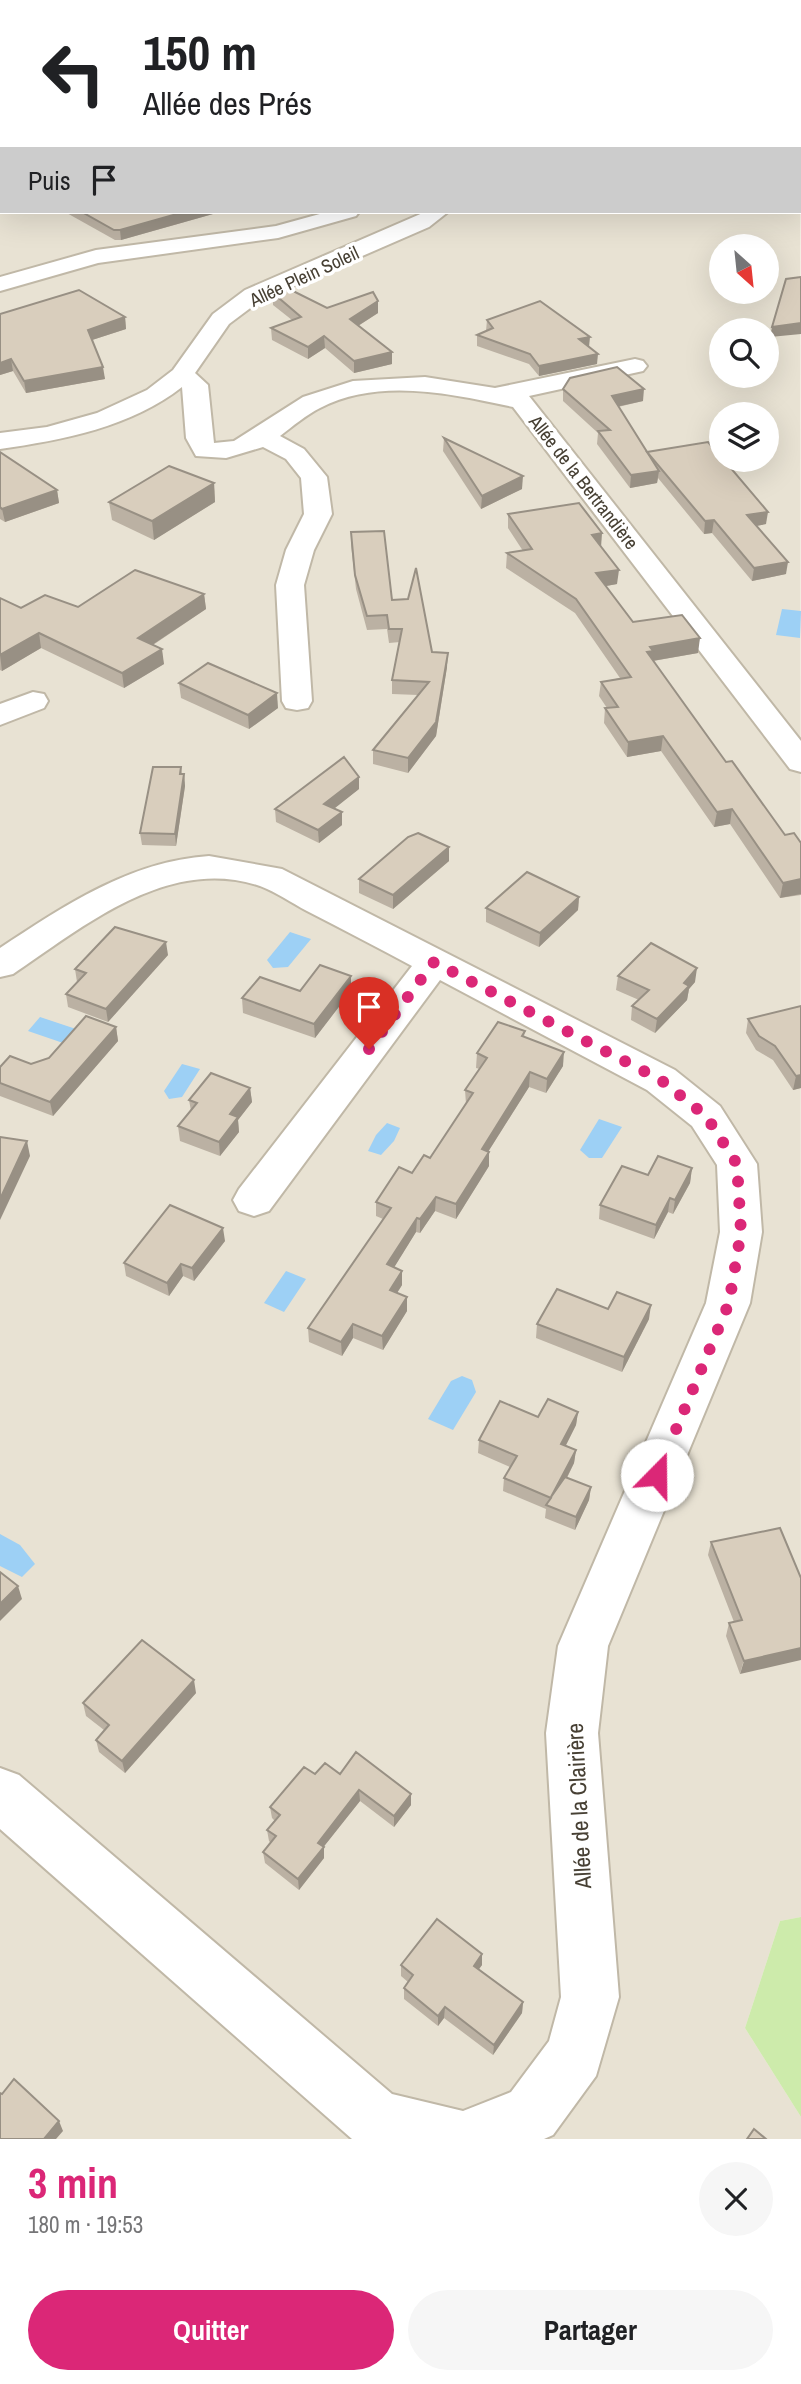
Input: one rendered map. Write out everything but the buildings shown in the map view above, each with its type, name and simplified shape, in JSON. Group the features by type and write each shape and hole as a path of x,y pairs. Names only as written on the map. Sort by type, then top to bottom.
{"street":[{"name":"Allée Plein Soleil","path":"0,284 96,257 278,232 342,214"},
{"name":"Allée Plein Soleil","path":"0,441 49,434 106,418 156,395 182,375 221,319 253,295 422,223 435,214"},
{"path":"496,396 635,366"},
{"name":"Allée de la Bertrandière","path":"182,375 196,385 199,438 205,450 227,453 251,446 327,395 373,384 428,382 521,401 801,762"},
{"path":"262,437 295,454 314,477 318,514 300,550 290,585 297,701"},
{"path":"0,716 33,701"},
{"name":"Allée de la Clairière","path":"0,965 98,902 152,877 204,866 270,877 661,1080 706,1116 737,1164 741,1232 729,1303 583,1646 572,1733 590,1997 575,2054 532,2114 470,2139"},
{"path":"254,1200 434,962"},
{"path":"0,1794 377,2121 457,2139"}],"shaded area":[{"path":"0,214 800,214 801,1917 780,1921 745,2028 801,2117 801,2139 0,2139"}],"green space":[{"path":"801,1917 801,2117 745,2028 780,1921"}],"water":[{"path":"782,609 801,611 800,638 776,635"},
{"path":"290,932 311,939 288,967 273,968 267,960"},
{"path":"40,1017 79,1030 66,1044 28,1031"},
{"path":"182,1064 200,1069 182,1097 169,1099 164,1091"},
{"path":"599,1119 622,1127 602,1158 589,1158 580,1150"},
{"path":"387,1123 400,1128 394,1141 381,1155 368,1151 376,1135"},
{"path":"286,1271 306,1279 284,1312 264,1303"},
{"path":"462,1376 472,1380 476,1392 453,1430 428,1419 451,1381"},
{"path":"0,1534 20,1545 35,1564 22,1577 0,1566"}],"route":[{"path":"369,1049 434,962 661,1080 706,1116 737,1164 741,1232 729,1303 657,1475"}]}
